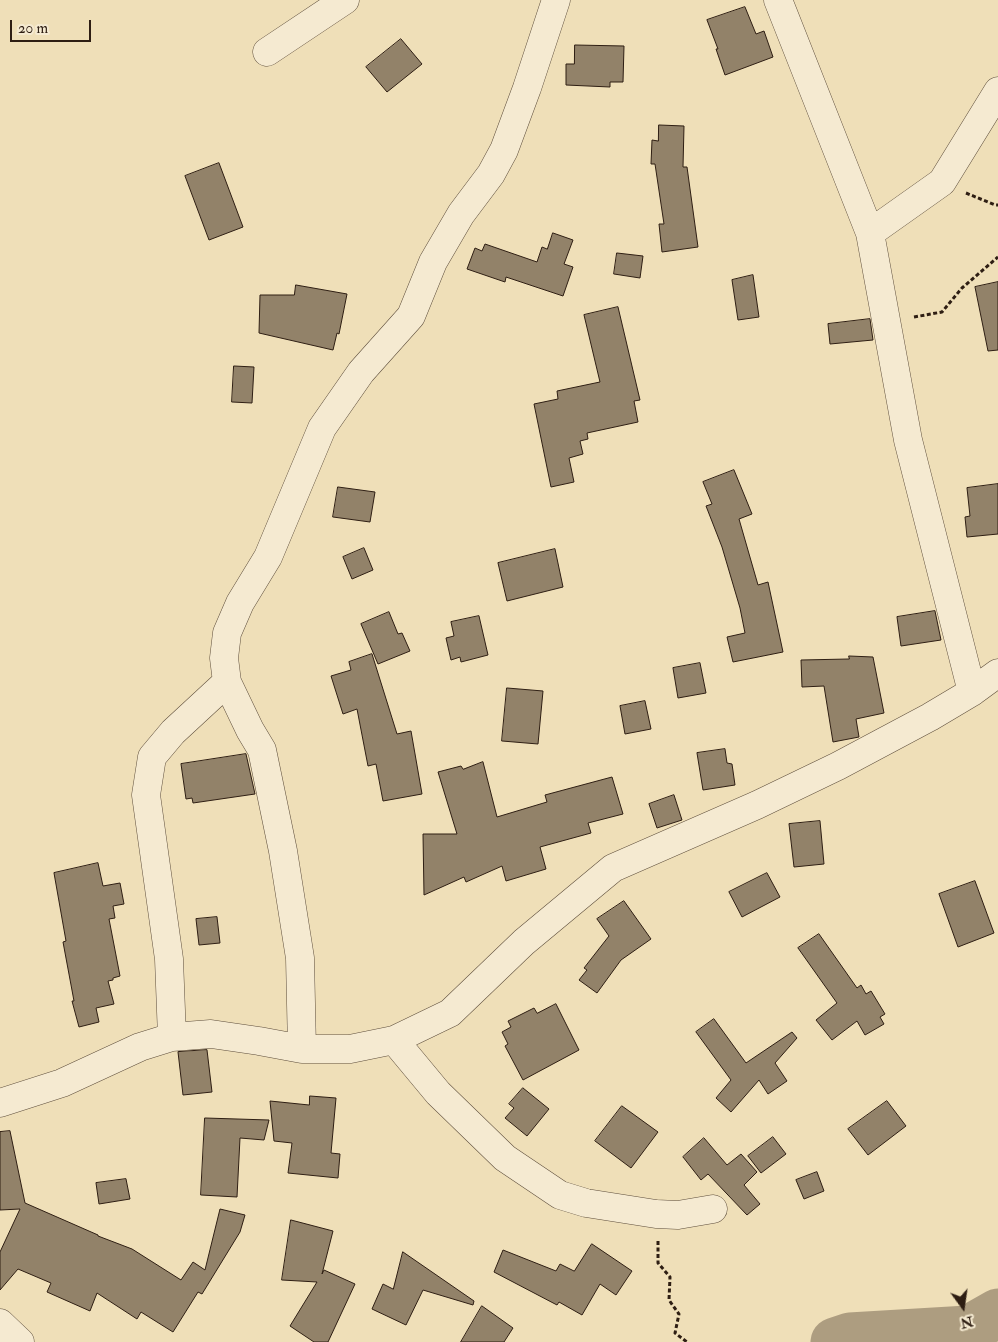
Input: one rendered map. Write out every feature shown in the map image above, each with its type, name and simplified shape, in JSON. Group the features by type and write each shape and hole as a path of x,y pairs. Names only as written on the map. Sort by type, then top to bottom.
{"street":[{"path":"267,52 345,0"},
{"path":"302,1049 300,958 287,875 262,750 250,730 227,682 224,658 227,633 240,603 268,557 322,428 361,372 410,316 433,262 461,214 491,174 504,150 556,0"},
{"path":"778,0 870,233 908,440 972,692"},
{"path":"870,233 942,182 998,91"},
{"path":"0,1103 62,1083 140,1048 172,1037 211,1034 302,1049 350,1049 394,1040 450,1013 524,942 613,868 757,805 838,766 930,717 972,692 998,673"},
{"path":"172,1037 169,959 146,795 152,758 173,732 227,682"},
{"path":"394,1040 438,1093 505,1158 560,1195 586,1203 656,1214 678,1215 713,1209"}],"path":[{"path":"942,182 995,206 998,205"},
{"path":"887,322 942,312 962,288 998,257"},
{"path":"658,1233 658,1263 670,1277 669,1300 679,1314 675,1333 687,1342"}],"building":[{"path":"745,7 756,34 764,31 773,57 725,75 707,20"},
{"path":"401,39 422,64 387,92 366,67"},
{"path":"575,45 624,46 623,82 610,82 610,87 566,85 566,64 574,64"},
{"path":"659,125 684,126 683,167 687,167 698,247 662,252 659,224 664,224 655,164 651,164 652,140 658,141"},
{"path":"219,163 243,227 209,240 185,176"},
{"path":"553,233 573,240 564,264 573,267 563,296 506,277 505,282 467,269 475,248 482,251 485,244 537,262 542,247 547,249"},
{"path":"617,253 643,256 640,278 614,274"},
{"path":"753,275 759,317 738,320 732,280"},
{"path":"998,282 998,350 988,351 975,287"},
{"path":"296,285 347,294 339,334 337,333 333,350 259,333 260,295 294,295"},
{"path":"618,307 640,400 634,401 638,422 587,433 588,439 580,441 583,454 569,458 574,482 551,487 534,404 558,399 557,391 600,382 584,315"},
{"path":"870,319 873,340 830,344 828,324"},
{"path":"234,366 254,367 252,403 232,402"},
{"path":"734,470 752,514 739,519 758,585 768,582 783,652 733,662 727,637 745,633 740,608 722,547 706,506 712,504 703,482"},
{"path":"998,484 998,534 967,537 965,517 970,516 967,488"},
{"path":"338,487 375,492 370,522 333,517"},
{"path":"364,548 373,570 352,579 343,557"},
{"path":"555,549 563,587 507,601 498,563"},
{"path":"935,611 941,640 901,646 897,617"},
{"path":"389,612 398,634 402,633 410,651 378,664 361,624"},
{"path":"479,616 488,655 461,662 460,657 451,660 446,638 454,636 451,622"},
{"path":"372,654 397,734 411,731 422,794 383,801 376,764 368,766 357,709 343,714 331,676 351,670 349,662"},
{"path":"849,656 873,657 884,713 856,719 859,737 833,742 824,686 802,687 801,660 849,659"},
{"path":"700,663 706,693 678,698 673,668"},
{"path":"507,688 543,691 538,744 502,741"},
{"path":"645,701 651,729 625,734 620,706"},
{"path":"725,749 727,763 732,764 735,785 703,790 697,753"},
{"path":"246,754 255,794 193,803 192,798 186,799 181,764"},
{"path":"483,762 497,817 547,802 545,795 612,777 623,814 588,823 591,833 540,847 546,869 506,881 502,866 466,882 464,877 424,895 423,834 457,834 438,772 461,766 463,769"},
{"path":"674,795 682,820 657,828 649,804"},
{"path":"820,821 824,864 794,867 789,824"},
{"path":"98,863 103,886 120,883 124,904 113,906 115,918 109,919 120,976 108,981 114,1004 96,1008 99,1022 79,1027 72,1001 74,1001 63,942 66,941 54,873"},
{"path":"767,873 780,897 742,917 729,892"},
{"path":"975,881 994,933 958,947 939,894"},
{"path":"624,901 651,939 621,960 597,993 579,980 587,970 584,968 609,936 597,919"},
{"path":"217,917 220,943 199,945 196,919"},
{"path":"819,934 857,988 861,985 866,994 871,991 885,1014 880,1017 884,1024 865,1035 857,1021 832,1040 816,1020 837,1003 798,948"},
{"path":"556,1004 579,1050 523,1080 505,1046 508,1044 502,1032 511,1027 508,1021 534,1008 537,1013"},
{"path":"714,1019 746,1063 792,1032 797,1038 775,1063 787,1081 768,1094 759,1080 731,1112 716,1098 731,1080 696,1032"},
{"path":"207,1050 212,1092 183,1095 178,1052"},
{"path":"523,1088 549,1109 527,1136 505,1118 514,1108 509,1104"},
{"path":"310,1096 336,1098 331,1153 340,1154 338,1178 288,1173 292,1143 274,1141 270,1101 309,1105"},
{"path":"887,1101 906,1126 868,1155 848,1129"},
{"path":"622,1106 658,1132 631,1168 595,1141"},
{"path":"205,1118 269,1120 264,1140 240,1138 237,1197 201,1195"},
{"path":"10,1131 25,1203 132,1249 181,1280 193,1262 205,1270 220,1209 245,1215 240,1232 202,1294 198,1292 173,1332 141,1312 137,1319 97,1293 90,1311 47,1292 51,1283 18,1269 0,1290 0,1252 20,1209 0,1210 0,1132"},
{"path":"773,1137 786,1154 761,1173 748,1156"},
{"path":"704,1138 727,1165 741,1154 757,1172 744,1185 760,1204 747,1215 708,1174 701,1180 683,1157"},
{"path":"817,1172 824,1191 804,1199 796,1180"},
{"path":"126,1179 130,1199 99,1204 96,1183"},
{"path":"291,1220 333,1231 322,1274 324,1270 355,1284 328,1342 314,1342 290,1326 317,1282 282,1280"},
{"path":"592,1244 632,1271 616,1295 600,1284 582,1315 559,1302 557,1305 494,1272 503,1250 556,1271 560,1264 574,1271"},
{"path":"403,1252 474,1301 473,1305 423,1290 406,1325 372,1309 383,1284 393,1289"},
{"path":"482,1306 513,1328 504,1342 461,1342"}],"waterway":[{"path":"835,1342 850,1337 968,1330 998,1313"}]}
